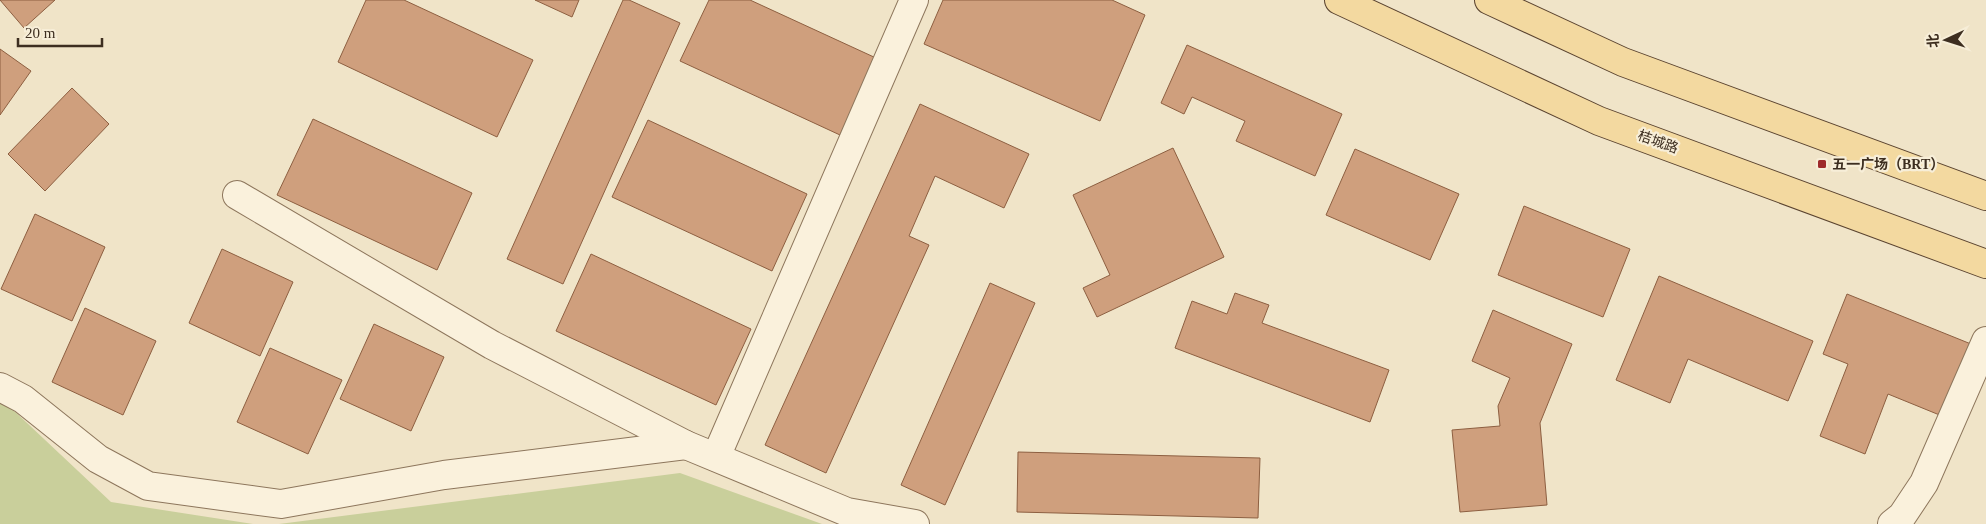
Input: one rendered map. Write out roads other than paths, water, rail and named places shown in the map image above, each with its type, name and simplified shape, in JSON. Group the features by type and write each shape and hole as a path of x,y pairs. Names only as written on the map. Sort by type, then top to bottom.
{"main road":[{"name":"桔城路","path":"1339,0 1599,121 1986,264"},
{"path":"1489,0 1623,62 1986,196"}],"street":[{"path":"716,457 914,0"},
{"path":"237,195 492,345 686,445 847,512 915,524"},
{"path":"1892,524 1902,516 1924,483 1986,341"},
{"path":"0,387 23,399 98,459 148,486 281,504 444,475 686,445"}],"place":[{"name":"五一广场（BRT）","path":"1822,164"}]}
